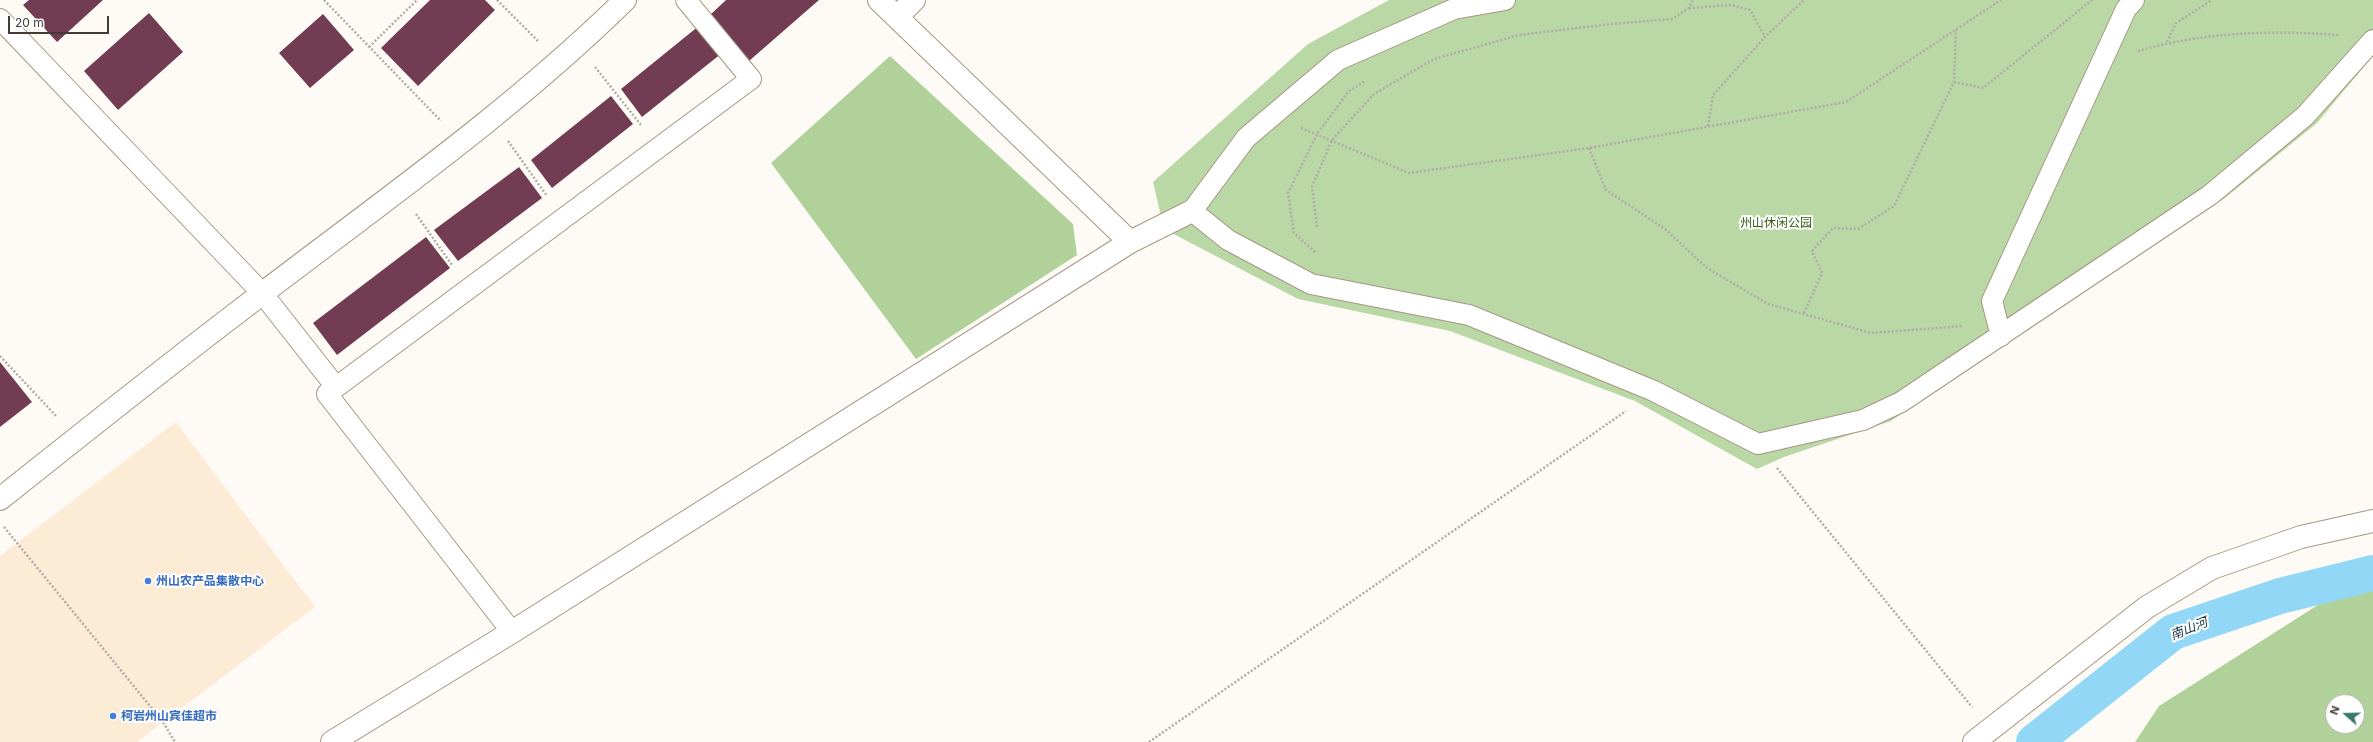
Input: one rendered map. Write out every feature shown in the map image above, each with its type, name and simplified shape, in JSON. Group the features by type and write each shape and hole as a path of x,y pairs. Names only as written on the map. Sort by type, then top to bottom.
{"street":[{"path":"0,499 262,293 462,142 578,46 625,0"},
{"path":"879,0 1130,242"},
{"path":"897,17 914,0"},
{"path":"332,742 512,632 1130,242 1192,211"},
{"path":"1974,742 2147,607 2212,568 2301,537 2373,521"}],"lane":[{"path":"512,632 327,394 751,79 686,0"},
{"path":"1505,0 1454,9 1338,60 1246,138 1192,211 1228,240 1311,284 1469,315 1654,391 1758,444 1863,420 1901,402 1976,353 2210,195 2305,116 2373,40"},
{"path":"2001,336 1992,301 2126,9 2134,0"},
{"path":"0,19 262,293 336,387"}],"path":[{"path":"324,0 462,142"},
{"path":"369,47 417,0"},
{"path":"497,0 559,62"},
{"path":"1689,8 1693,0"},
{"path":"1708,126 1713,95 1765,37 1804,0"},
{"path":"1272,116 1409,173 1589,148 1846,102 2001,0"},
{"path":"1954,82 1983,88 2092,0"},
{"path":"2167,42 2176,23 2212,0"},
{"path":"1317,227 1312,187 1332,140 1374,94 1434,59 1519,35 1611,24 1672,19 1689,8 1731,5 1750,10 1765,37"},
{"path":"1804,313 1822,273 1812,251 1833,228 1858,229 1894,206 1954,82 1956,30"},
{"path":"2102,61 2167,42 2238,33 2305,32 2343,35"},
{"path":"578,46 659,148"},
{"path":"1306,246 1294,233 1288,193 1317,134 1349,91 1368,79"},
{"path":"491,118 563,218"},
{"path":"1589,148 1606,190 1665,229 1707,268 1768,304 1871,333 1975,324 1976,353"},
{"path":"399,191 468,289"},
{"path":"0,356 76,438"},
{"path":"1149,742 1654,391"},
{"path":"1758,444 1972,706 1971,713"},
{"path":"0,522 163,722 175,742"}],"shaded area":[{"name":"州山农产品集散中心","path":"176,422 315,607 137,742 0,742 0,556"}],"green space":[{"name":"州山休闲公园","path":"1389,0 2373,0 2373,56 2317,123 2225,198 1891,421 1784,457 1757,469 1635,401 1450,331 1298,299 1164,229 1153,182 1308,44"},
{"path":"890,56 1073,224 1077,255 916,359 771,163"},
{"path":"2373,570 2373,742 2135,742 2159,706"}],"building":[{"path":"29,0 103,0 57,42 23,5"},
{"path":"430,0 485,0 495,10 418,86 381,48"},
{"path":"726,0 819,0 749,61 709,16"},
{"path":"149,13 183,52 118,110 84,71"},
{"path":"323,14 354,50 310,88 279,53"},
{"path":"700,25 722,53 642,117 621,89"},
{"path":"611,96 633,124 552,188 531,160"},
{"path":"519,167 542,198 458,261 434,230"},
{"path":"426,237 450,268 337,355 313,323"},
{"path":"0,362 32,402 0,427"}],"waterway":[{"name":"南山河","path":"2034,742 2173,632 2280,596 2373,573"}],"place":[{"name":"州山农产品集散中心","path":"148,581"},
{"name":"柯岩州山宾佳超市","path":"113,716"}]}
